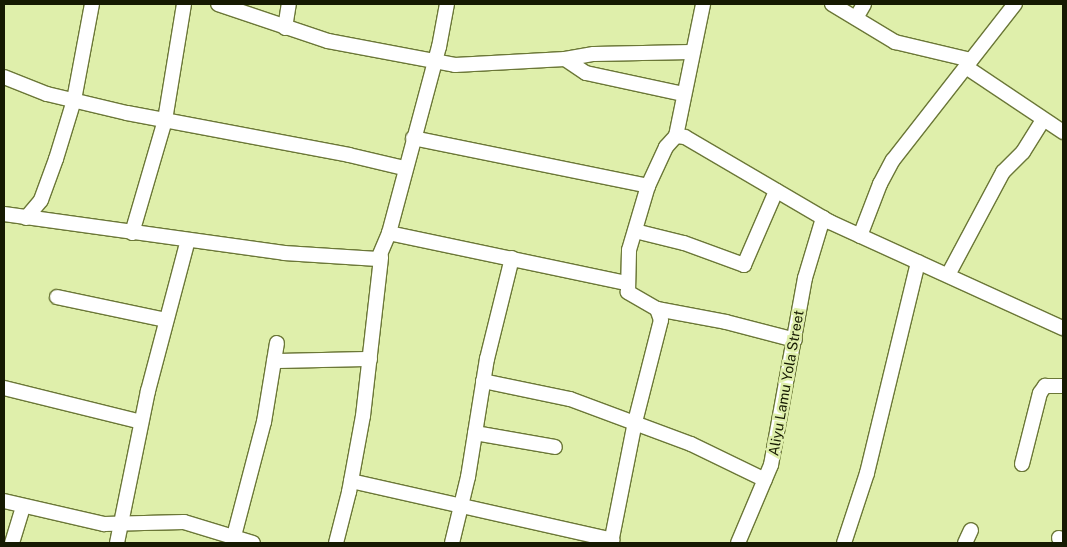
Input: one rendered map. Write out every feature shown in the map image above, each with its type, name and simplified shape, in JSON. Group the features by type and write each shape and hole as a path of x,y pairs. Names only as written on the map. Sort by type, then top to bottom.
{"street":[{"path":"26,218 41,200 74,100 92,4"},
{"path":"132,233 165,120 184,4"},
{"path":"218,4 328,41 455,65 564,59 594,54 692,52"},
{"path":"285,28 289,4"},
{"path":"336,543 352,481 370,359 381,257 389,233 404,168 435,62 448,4"},
{"path":"703,4 683,94 676,136 666,147 648,186 635,231 626,283 628,292 657,308 718,320 795,340"},
{"path":"832,4 895,42 968,63 1043,120 1063,132"},
{"path":"856,18 864,4"},
{"path":"860,236 880,184 893,160 1015,4"},
{"path":"564,59 586,73 683,94"},
{"path":"4,77 47,94 165,120 404,168"},
{"path":"948,275 1003,172 1023,152 1043,120"},
{"path":"676,136 685,137 823,218 1063,328"},
{"path":"413,138 648,186"},
{"path":"635,231 684,243 744,265 776,191"},
{"path":"4,214 284,253 381,257"},
{"name":"Aliyu Lamu Yola Street","path":"738,543 765,480 775,446 805,278 823,218"},
{"path":"389,233 626,283"},
{"path":"117,543 141,422 188,240"},
{"path":"452,543 462,505 483,381 512,258"},
{"path":"844,543 866,473 918,262"},
{"path":"57,297 166,320"},
{"path":"352,481 462,505 611,542 635,422 658,336 661,320 657,308"},
{"path":"4,501 23,507 104,524 184,522 242,540 277,343"},
{"path":"274,361 370,359"},
{"path":"483,381 570,399 690,444 765,480"},
{"path":"1022,464 1040,393 1045,386 1063,386"},
{"path":"4,388 141,422"},
{"path":"475,433 555,447"},
{"path":"12,543 23,507"},
{"path":"964,543 971,530"}]}
